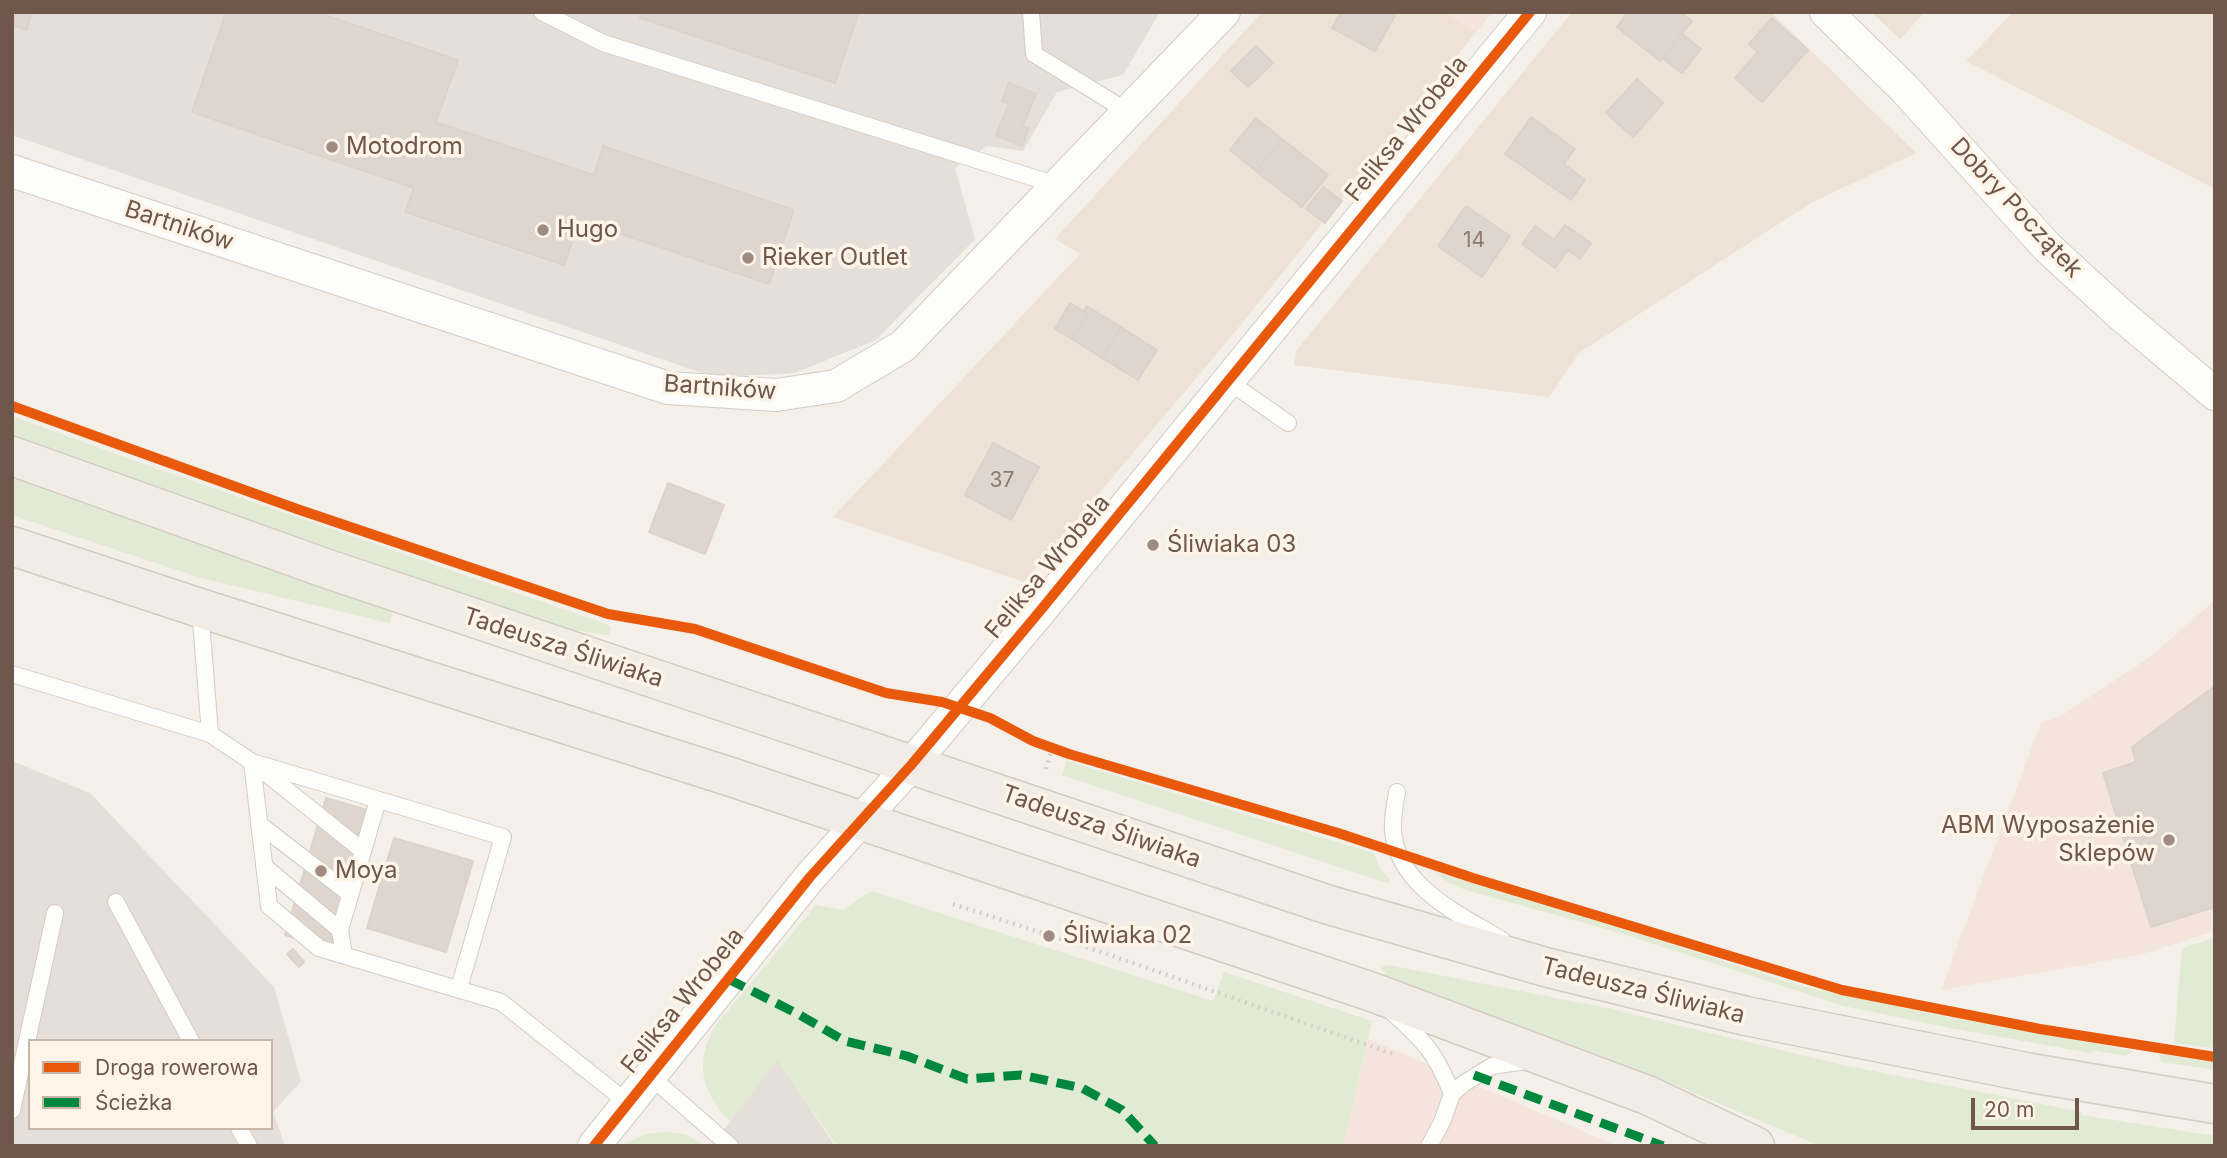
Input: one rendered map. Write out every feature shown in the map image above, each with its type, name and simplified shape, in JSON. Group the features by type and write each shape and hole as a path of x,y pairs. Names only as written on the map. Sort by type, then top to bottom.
{"main road":[{"name":"Tadeusza Śliwiaka","path":"12,456 325,568 1329,905 1549,968 1746,1016 1921,1053 2137,1093 2215,1104"},
{"path":"12,546 718,773 1372,992 1647,1095 1755,1146"}],"street":[{"name":"Bartników","path":"12,171 668,388 776,395 836,386 903,346 1056,185 1130,113 1224,12"},
{"name":"Feliksa Wrobela","path":"594,1146 810,877 912,764 1530,12"},
{"name":"Dobry Początek","path":"1826,12 1904,88 2047,247 2120,314 2215,394"}],"lane":[{"path":"542,12 603,43 1056,185"},
{"path":"1031,12 1034,54 1130,113"},
{"path":"1228,381 1288,423"},
{"path":"200,608 209,734"},
{"path":"12,674 209,734 252,762 363,851"},
{"path":"252,762 503,837 459,988"},
{"path":"252,762 269,906 319,948 501,1002 628,1103"},
{"path":"1397,792 1393,835 1406,869 1421,886 1446,906 1549,968"},
{"path":"344,955 340,930 378,800"},
{"path":"259,824 350,894"},
{"path":"264,866 340,930"},
{"path":"116,902 190,1039"},
{"path":"12,1110 55,914"},
{"path":"1372,992 1426,1044 1439,1062 1452,1094"},
{"path":"1429,1146 1442,1122 1452,1094 1474,1075 1492,1066 1513,1061 1558,1061"},
{"path":"650,1076 730,1146"},
{"path":"240,1130 249,1146"}],"path":[{"path":"1046,769 1052,748"},
{"path":"953,904 1107,954 1399,1056"}],"shaded area":[{"path":"12,12 1160,12 1123,75 1057,92 1023,151 987,146 955,168 975,239 876,340 795,373 713,377 12,135"},
{"path":"1262,12 1441,12 1477,31 1230,338 1024,582 833,517 1080,254 1055,239"},
{"path":"1441,12 1493,12 1477,31"},
{"path":"1572,12 1771,12 1916,153 1811,203 1579,353 1549,397 1294,365 1296,351"},
{"path":"1871,12 1925,12 1900,39"},
{"path":"2013,12 2215,12 2215,189 1966,61"},
{"path":"2215,600 2215,931 2139,955 1941,990 2041,723 2061,716 2150,657"},
{"path":"12,761 90,793 274,987 301,1081 273,1112 285,1146 12,1146"},
{"path":"1368,1039 1617,1146 1343,1146"},
{"path":"777,1059 835,1146 712,1146 730,1122"}],"green space":[{"path":"12,416 609,625 609,635 566,629 128,478 12,435"},
{"path":"12,477 393,612 389,623 201,578 12,515"},
{"path":"1067,761 1374,853 1390,884 1062,775"},
{"path":"1434,872 1805,987 1947,1017 2134,1051 2126,1056 2092,1050 2091,1053 1844,1006 1620,933 1466,890 1449,883"},
{"path":"871,891 1213,1001 1224,972 1372,1021 1343,1146 837,1146 777,1060 730,1122 713,1099 704,1076 705,1052 716,1025 816,905 843,910"},
{"path":"2215,938 2215,1048 2174,1043 2182,948"},
{"path":"1388,965 1607,1008 1843,1065 2082,1112 2082,1115 2215,1136 2215,1146 1820,1146 1635,1068 1385,976 1385,972 1380,968"},
{"path":"2158,1054 2215,1062 2215,1070 2162,1062"},
{"path":"646,1134 685,1134 706,1146 620,1146"}],"building":[{"path":"12,12 32,12 27,30 12,25"},
{"path":"226,12 316,12 458,60 436,122 594,175 603,146 794,210 769,284 580,220 564,265 405,212 414,188 192,112"},
{"path":"642,12 859,12 835,83 640,18"},
{"path":"1341,12 1397,12 1375,51 1332,28"},
{"path":"1628,12 1680,12 1692,21 1660,61 1617,27"},
{"path":"1772,18 1808,50 1762,102 1735,78 1758,52 1749,44"},
{"path":"1682,34 1701,49 1682,73 1662,58"},
{"path":"1256,46 1273,63 1248,87 1231,71"},
{"path":"1637,79 1663,103 1633,137 1606,113"},
{"path":"1009,83 1036,94 1023,126 1029,128 1022,146 996,135 1009,104 1002,101"},
{"path":"1531,117 1575,149 1564,164 1585,180 1571,200 1505,154"},
{"path":"1256,118 1282,139 1256,171 1230,150"},
{"path":"1282,139 1328,175 1302,207 1256,171"},
{"path":"1323,187 1342,201 1325,223 1306,209"},
{"path":"1466,206 1510,236 1482,277 1438,246"},
{"path":"1565,225 1591,243 1580,259 1568,250 1555,268 1522,244 1535,226 1554,240"},
{"path":"1070,303 1088,314 1072,339 1055,329"},
{"path":"1087,306 1121,327 1102,358 1072,339 1088,314 1084,311"},
{"path":"1121,327 1157,350 1138,380 1102,358"},
{"path":"993,443 1039,467 1011,520 965,495"},
{"path":"668,483 724,505 705,554 649,532"},
{"name":"ABM Wyposażenie Sklepów","path":"2215,686 2215,907 2151,927 2103,773 2136,762 2132,747"},
{"path":"326,798 370,811 330,948 285,935"},
{"path":"394,838 473,861 446,952 367,928"},
{"path":"293,949 304,962 299,967 287,954"}],"marked path":[{"path":"728,979 845,1041 907,1056 967,1079 1021,1075 1082,1088 1122,1110 1155,1146"},
{"path":"1474,1075 1663,1146"}],"cycle path":[{"path":"594,1146 810,877 912,764 1040,611 1530,12"},
{"path":"12,406 297,509 608,614 695,629 886,693 942,702 990,718 1033,741 1069,754 1338,833 1473,878 1842,990 2040,1029 2215,1057"}],"place":[{"name":"Motodrom","path":"332,147"},
{"name":"Hugo","path":"543,230"},
{"name":"Rieker Outlet","path":"748,258"},
{"name":"Śliwiaka 03","path":"1153,545"},
{"name":"ABM Wyposażenie Sklepów","path":"2169,840"},
{"name":"Moya","path":"321,871"},
{"name":"Śliwiaka 02","path":"1049,936"}]}
